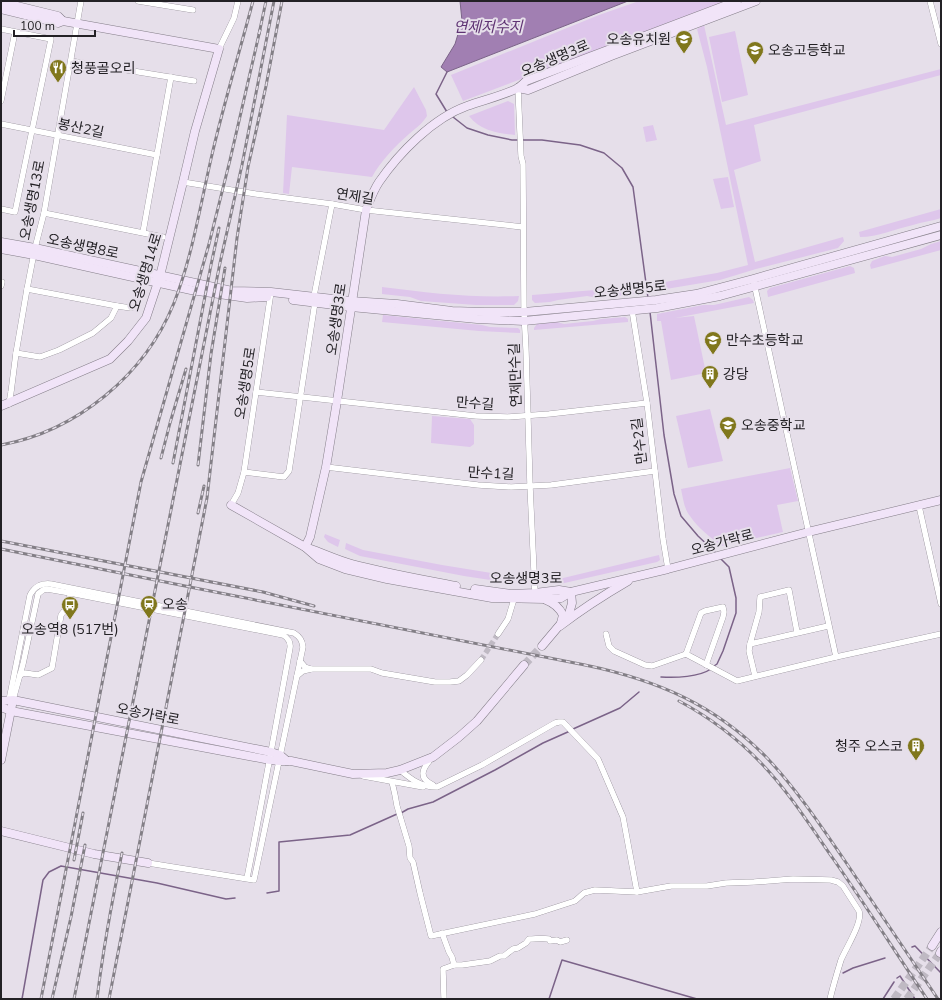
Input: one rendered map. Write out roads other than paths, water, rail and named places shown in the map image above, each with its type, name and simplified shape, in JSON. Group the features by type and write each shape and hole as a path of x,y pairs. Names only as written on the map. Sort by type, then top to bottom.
{"street":[{"name":"오송생명13로","path":"5,405 16,354 34,252 44,213 82,1"},
{"path":"138,1 193,10"},
{"path":"1,9 58,23 63,21 219,49 234,18 238,1"},
{"name":"오송생명3로","path":"305,547 310,537 326,467 366,210 372,195 389,169 421,134 440,119 466,106 518,88 526,81 737,1"},
{"name":"오송생명3로","path":"518,88 528,90 756,1"},
{"path":"930,1 941,44"},
{"path":"1,2 58,16 63,21"},
{"path":"1,29 52,36 15,212 1,209"},
{"path":"1,101 15,32"},
{"name":"오송생명14로","path":"5,405 110,359 128,341 146,318 159,279 195,131 219,49"},
{"path":"71,61 194,81"},
{"path":"143,232 171,77"},
{"name":"연제만수길","path":"518,88 521,156 524,164 524,317 535,593"},
{"name":"봉산2길","path":"1,124 157,156"},
{"name":"연제길","path":"183,182 366,210 523,227"},
{"path":"244,472 284,477 289,471 315,299 332,204"},
{"path":"44,213 163,237"},
{"name":"오송생명5로","path":"754,282 941,226"},
{"name":"오송생명5로","path":"524,317 656,304 754,282 941,235"},
{"name":"오송생명8로","path":"1,242 34,252 159,279 191,282 232,291 270,295"},
{"name":"오송생명8로","path":"1,249 34,252"},
{"path":"754,282 836,657"},
{"path":"27,289 131,308"},
{"name":"오송생명5로","path":"305,547 231,505 238,493 244,472 270,295 315,299 477,319 632,310 641,305"},
{"path":"16,354 40,357 59,350 93,333 111,318 117,306"},
{"name":"만수2길","path":"632,310 647,403 668,569"},
{"name":"만수길","path":"256,392 476,416 528,416 616,408 647,403"},
{"name":"만수1길","path":"326,467 478,485 511,487 551,485 655,471"},
{"name":"오송가락로","path":"571,592 705,560 808,532 941,500"},
{"path":"919,506 941,604"},
{"name":"오송생명3로","path":"305,547 322,552 351,564 482,591 511,594 559,590 571,592"},
{"name":"오송생명3로","path":"305,547 319,559 345,569 387,579 492,598 561,598 571,592"},
{"path":"560,626 600,597 636,577"},
{"path":"4,705 14,676 30,595 38,585 45,584 71,591 283,635 290,642 290,648 247,878"},
{"path":"1,831 94,854 254,880 282,759 303,647 302,641 300,637 294,633 71,591 47,589 38,594 24,664 20,675 4,705"},
{"path":"755,676 749,651 759,612 760,597 789,590 797,632"},
{"path":"20,675 25,673 38,675 52,668 61,614 68,606 71,591"},
{"path":"542,646 569,614 572,603 571,592"},
{"path":"498,634 508,619 514,599"},
{"path":"545,599 560,609 563,615 560,626"},
{"path":"686,654 701,613 723,607 723,617 707,665"},
{"path":"750,644 828,626"},
{"path":"606,634 609,646 614,651 644,665 652,666 686,654 736,681 941,634"},
{"path":"297,676 303,671 311,669 371,669 382,673 435,682 450,682 459,681 481,660"},
{"path":"300,661 311,669"},
{"name":"오송가락로","path":"4,705 270,756 353,774 387,773 400,770 433,756 459,737 477,722 524,666"},
{"name":"오송가락로","path":"4,705 10,711 270,756"},
{"path":"1,760 10,711"},
{"path":"353,774 428,788 437,787 482,765 555,723 562,722 598,759 623,817 636,892"},
{"path":"433,756 422,772 424,778 428,782 437,787"},
{"path":"400,770 416,782 437,787"},
{"path":"392,782 398,810 409,846 410,858 413,862 431,936 535,914 575,901 584,893 595,890 636,892 671,886 707,886 726,883 793,879 831,880 838,882 847,892 860,911 861,915 842,958 830,999"},
{"path":"932,946 941,932"},
{"path":"442,933 454,965"},
{"path":"444,999 443,969 454,965 490,961 500,956 504,956 510,951 526,943 529,939 549,939 550,941 557,940 560,942 567,940"}],"water":[{"name":"연제저수지","path":"460,1 628,1 447,72 441,67 455,44 462,21"}],"waterway":[{"path":"447,72 436,94 447,112"},
{"path":"453,117 467,128 488,135 512,140 542,140 580,145 604,153 622,168 633,187 648,298"},
{"path":"650,312 664,435 674,494 681,516 698,536 716,553"},
{"path":"714,666 717,664 723,651 736,613 736,598 729,567 720,558"},
{"path":"661,677 694,675 711,669"},
{"path":"573,729 620,708 639,692"},
{"path":"401,813 408,809 433,802 543,743 570,731"},
{"path":"267,893 279,891 279,842 350,835 397,814"},
{"path":"22,999 43,880 49,872 61,866 157,883 226,899 235,898"},
{"path":"912,947 915,946 941,973"},
{"path":"843,973 853,968 885,958"},
{"path":"549,999 562,960 697,999"},
{"path":"897,978 900,976 915,999"},
{"path":"883,999 894,982"}],"tunnel":[{"path":"481,660 498,634"},
{"path":"524,665 542,646"},
{"path":"894,999 932,946"},
{"path":"907,999 940,953"}],"railway":[{"path":"1,445 29,438 56,427 81,413 105,396 127,376 145,354 161,329 174,303 186,268 216,139 253,1"},
{"path":"259,34 266,1"},
{"path":"74,999 220,263 242,165 274,1"},
{"path":"109,999 207,498 237,238 248,167 266,86 282,1"},
{"path":"41,999 141,482 209,244 260,30"},
{"path":"173,463 219,228"},
{"path":"198,465 211,354 225,268"},
{"path":"161,458 186,369"},
{"path":"198,513 204,486"},
{"path":"1,541 263,592 314,606"},
{"path":"1,549 585,665 637,678 684,697 706,709 728,724 748,740 779,771 827,835 938,999"},
{"path":"679,701 712,721 732,737 752,754 781,786 846,877 927,999"},
{"path":"74,860 83,813"},
{"path":"52,999 71,917 85,845"},
{"path":"97,999 108,926 122,853"}],"place":[{"name":"오송유치원","path":"684,54"},
{"name":"오송고등학교","path":"755,65"},
{"name":"청풍골오리","path":"58,83"},
{"name":"만수초등학교","path":"713,355"},
{"name":"강당","path":"710,389"},
{"name":"오송중학교","path":"728,440"},
{"name":"오송","path":"149,619"},
{"name":"오송역8 (517번)","path":"70,620"},
{"name":"청주 오스코","path":"916,761"}]}
